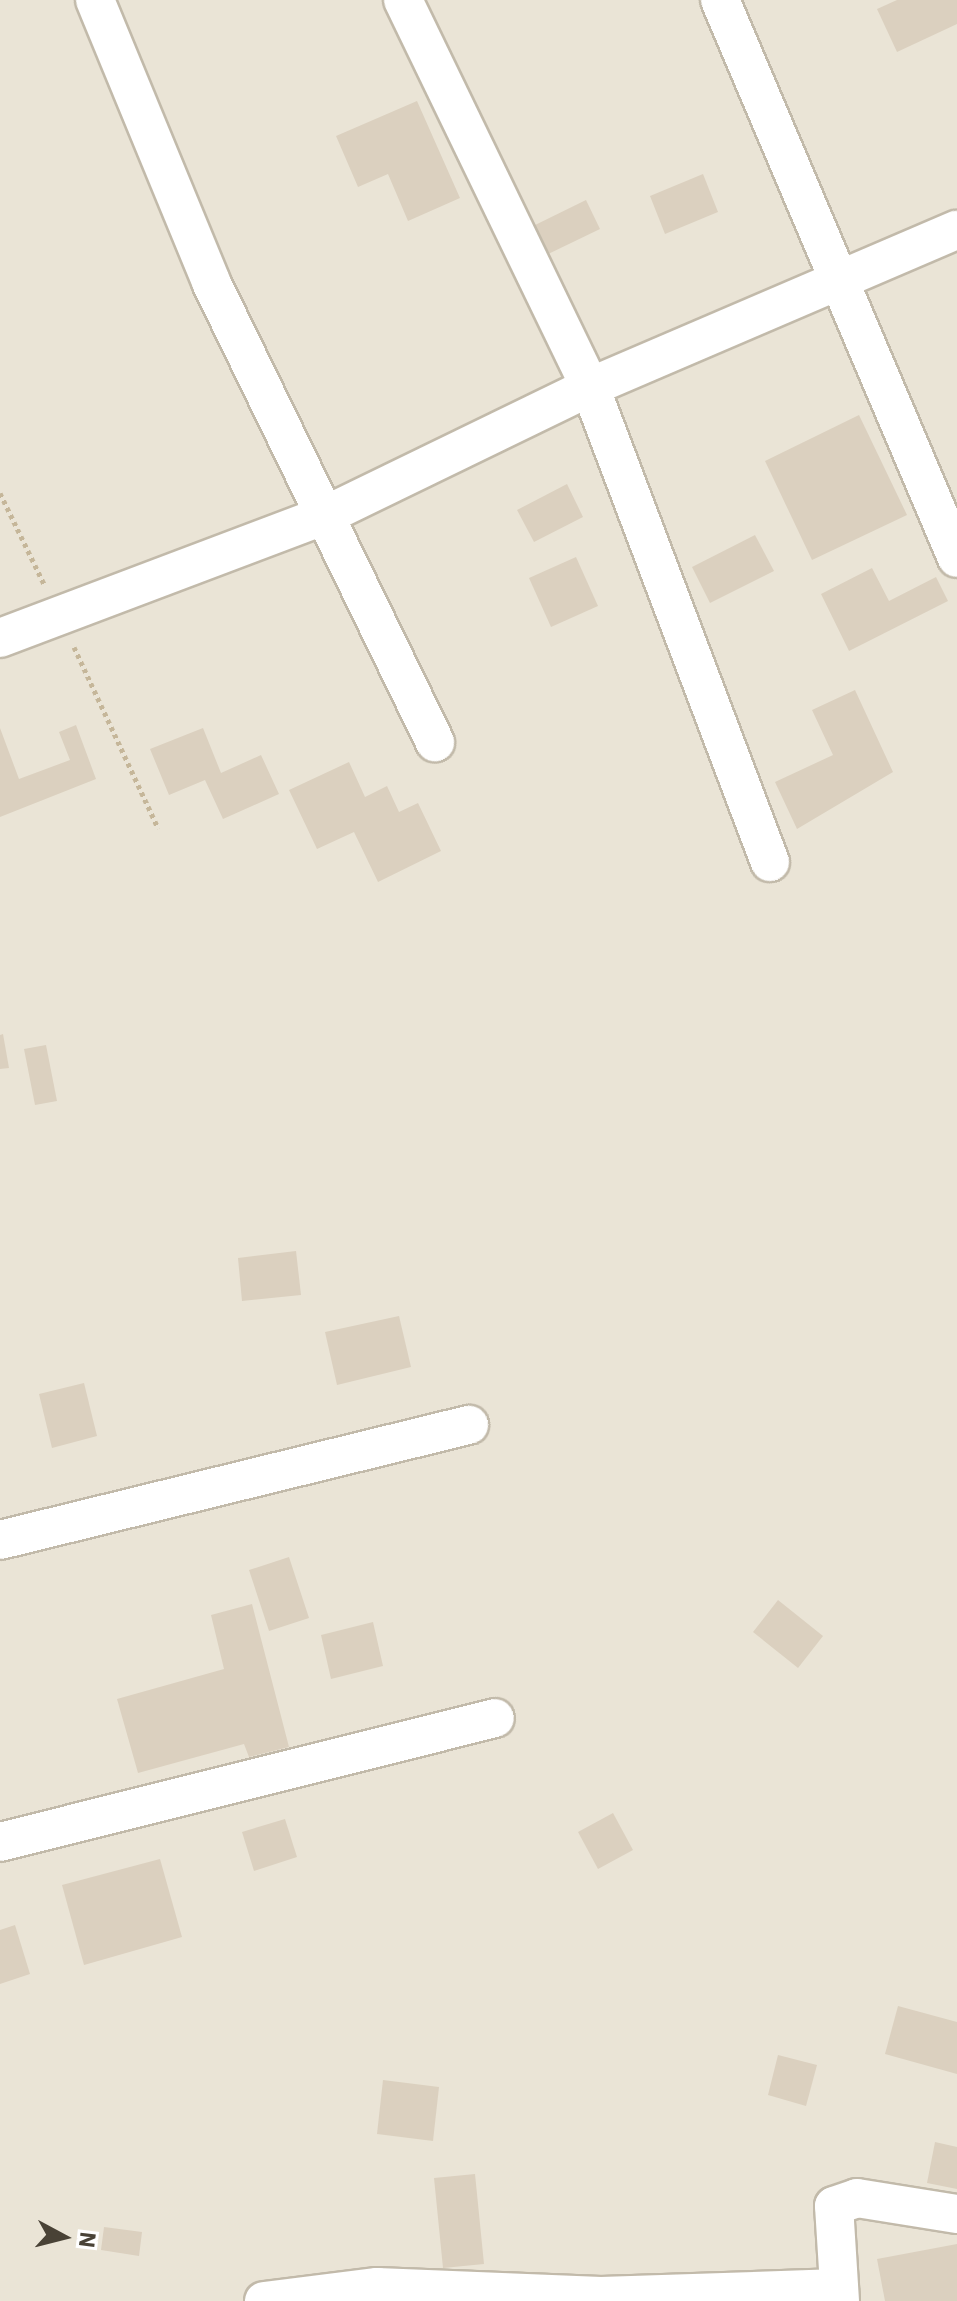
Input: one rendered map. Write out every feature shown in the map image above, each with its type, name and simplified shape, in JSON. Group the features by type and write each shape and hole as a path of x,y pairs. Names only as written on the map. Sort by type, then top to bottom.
{"street":[{"path":"95,0 211,282 328,514 435,742"},
{"path":"403,0 590,387 770,862"},
{"path":"720,0 957,558"},
{"path":"0,638 60,618 328,514 590,387 957,230"},
{"path":"0,1540 469,1425"},
{"path":"0,1842 495,1718"},
{"path":"264,2301 377,2287 601,2296 840,2294 834,2206 844,2200 957,2214"}],"path":[{"path":"0,493 158,828"}],"shaded area":[{"path":"0,0 957,0 957,2301 0,2301"}],"building":[{"path":"897,0 957,0 957,24 897,52 877,9"},
{"path":"417,101 460,198 408,221 388,174 358,187 336,136"},
{"path":"703,174 718,212 665,234 650,196"},
{"path":"586,200 600,229 542,257 529,228"},
{"path":"859,415 907,515 812,560 765,461"},
{"path":"567,484 583,517 534,542 517,510"},
{"path":"755,535 774,571 710,603 692,567"},
{"path":"576,557 598,606 551,627 529,578"},
{"path":"872,568 889,601 936,577 948,601 849,651 821,594"},
{"path":"855,690 893,772 797,829 775,782 833,755 812,710"},
{"path":"76,725 96,779 0,817 0,728 19,779 70,760 59,732"},
{"path":"203,728 221,773 261,755 279,794 223,819 205,780 169,795 150,749"},
{"path":"349,762 365,797 387,786 399,812 418,803 441,851 378,882 354,832 317,849 289,790"},
{"path":"3,1034 9,1068 0,1069 0,1035"},
{"path":"46,1045 57,1101 35,1105 24,1049"},
{"path":"296,1251 301,1295 242,1301 238,1258"},
{"path":"399,1316 411,1367 337,1385 325,1332"},
{"path":"84,1383 97,1436 52,1448 39,1394"},
{"path":"289,1557 309,1618 269,1631 249,1570"},
{"path":"778,1600 823,1636 798,1668 753,1632"},
{"path":"252,1604 289,1747 249,1757 244,1744 138,1773 117,1699 224,1669 211,1615"},
{"path":"373,1622 383,1666 331,1679 321,1635"},
{"path":"613,1813 633,1850 598,1869 578,1832"},
{"path":"285,1819 297,1857 254,1871 242,1832"},
{"path":"160,1859 182,1937 84,1965 62,1885"},
{"path":"15,1925 30,1974 0,1984 0,1930"},
{"path":"898,2006 957,2022 957,2074 885,2054"},
{"path":"778,2055 817,2065 806,2106 768,2095"},
{"path":"383,2080 439,2087 433,2141 377,2134"},
{"path":"935,2142 957,2147 957,2189 927,2183"},
{"path":"475,2174 484,2264 443,2268 434,2178"},
{"path":"104,2227 142,2232 139,2256 101,2250"},
{"path":"957,2244 957,2301 885,2301 877,2259"}]}
